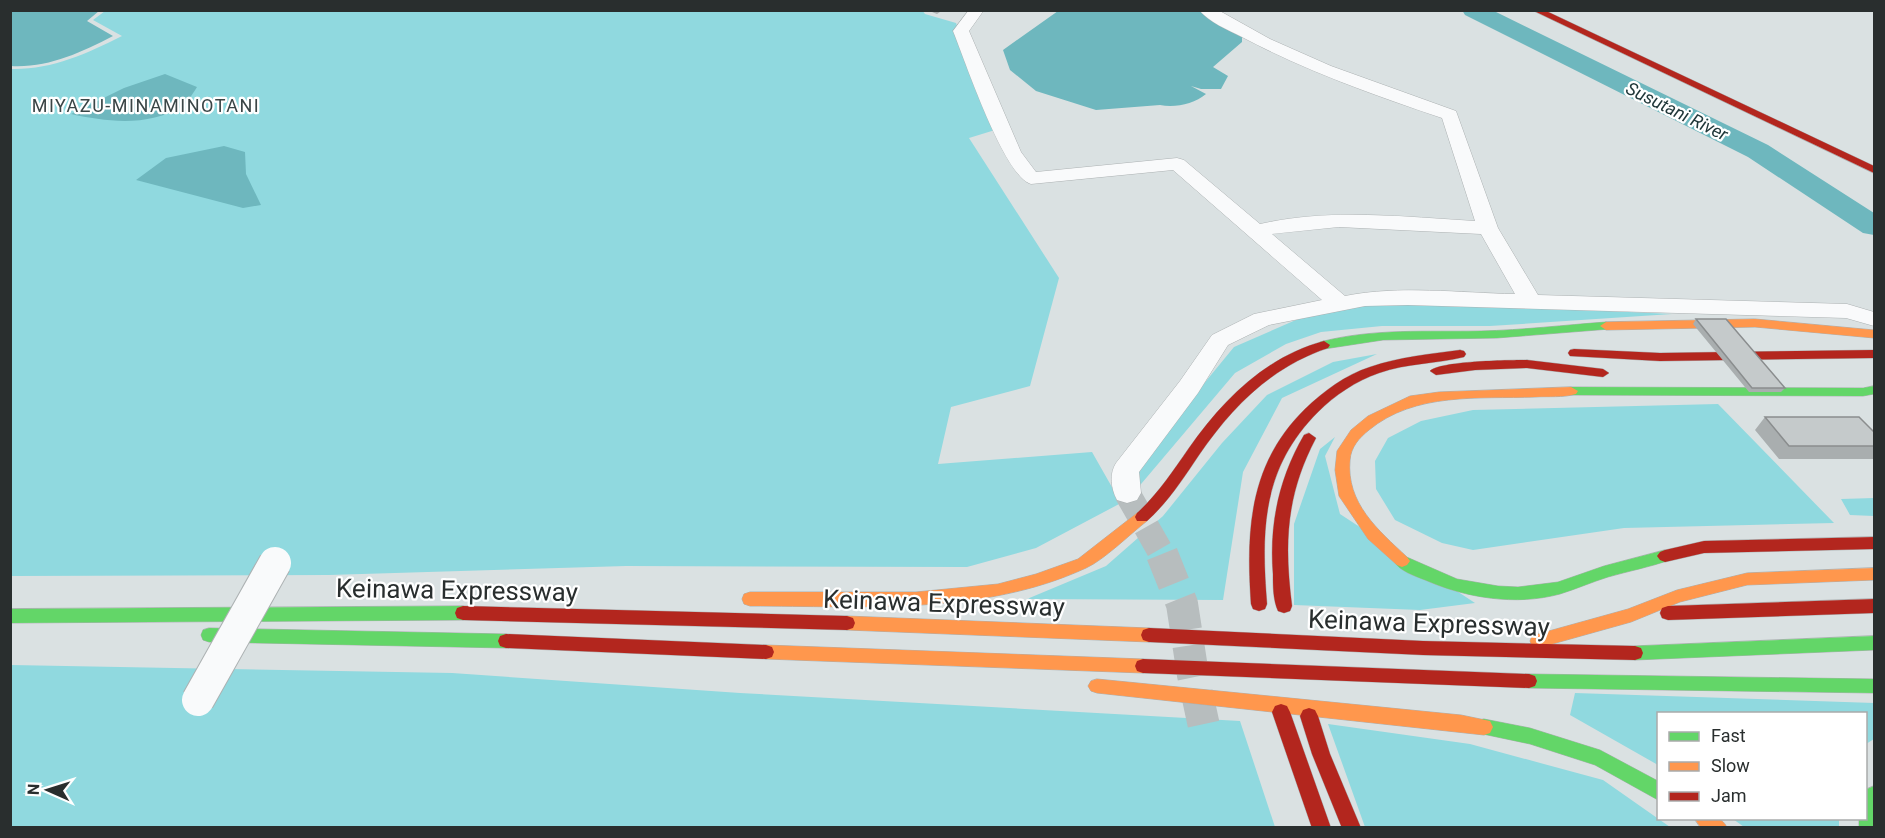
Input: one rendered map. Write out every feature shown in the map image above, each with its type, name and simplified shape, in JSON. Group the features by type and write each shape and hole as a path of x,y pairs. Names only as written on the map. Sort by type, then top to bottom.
{"main road":[{"path":"1536,10 1875,170"},
{"path":"739,599 915,598 1003,591 1080,566 1153,508 1217,418 1242,390 1268,370 1293,356 1351,340 1496,335 1636,324 1776,324 1875,335"},
{"path":"1259,604 1255,570 1256,528 1262,486 1267,471 1291,428 1314,405 1339,388 1383,368 1416,360 1472,353 1618,346 1875,347"},
{"path":"1543,351 1660,357 1875,354"},
{"path":"1419,374 1475,366 1527,364 1634,367 1875,367"},
{"path":"1527,364 1618,374"},
{"path":"1875,390 1863,392 1544,391 1439,396 1410,401 1373,419 1356,433 1344,451 1342,470 1346,496 1373,535 1392,554 1420,572 1452,584 1486,591 1534,591 1557,588 1610,570 1704,547 1875,543"},
{"path":"1284,606 1278,573 1280,527 1291,470 1314,431"},
{"path":"1668,557 1875,557"},
{"path":"1536,641 1631,615 1677,597 1747,579 1875,574"},
{"path":"1677,597 1747,594"},
{"path":"385,612 580,602"},
{"path":"1631,615 1875,606"},
{"name":"Keinawa Expressway","path":"10,616 385,612 861,624 1423,648 1629,653 1875,643"},
{"path":"194,635 448,639 1477,679 1875,686"},
{"path":"1423,648 1608,636"},
{"path":"448,639 570,656 823,668"},
{"path":"1086,685 1461,723 1530,736 1600,758 1657,790"},
{"path":"1281,712 1322,828"},
{"path":"1309,716 1321,754 1352,828"},
{"path":"1868,828 1870,803 1875,795"},
{"path":"1705,820 1718,828"}],"street":[{"path":"977,10 961,31 1012,153 1031,178 1177,164 1339,303"},
{"path":"1206,10 1274,48 1339,77 1450,115 1488,228 1520,279 1530,301"},
{"path":"1254,232 1274,226 1331,221 1488,228"},
{"path":"1127,493 1125,470 1189,387 1220,340 1263,319 1365,299 1530,301 1847,311 1875,320"},
{"path":"198,700 275,563"}],"shaded area":[{"path":"11,10 99,11 87,21 113,36 51,62 11,66"},
{"path":"922,10 925,14 956,23 995,130 969,138 1059,278 1030,386 951,407 938,464 1092,452 1121,503 1036,548 967,567 626,566 329,575 11,576 11,69 40,67 68,60 122,36 93,20 105,11"},
{"path":"1058,11 1200,11 1242,32 1242,42 1213,67 1228,76 1221,89 1201,89 1191,86 1206,94 1190,103 1096,110 1036,91 1010,70 1003,50"},
{"path":"165,74 197,87 183,106 170,113 128,121 113,121 71,114 124,88"},
{"path":"224,146 245,152 246,174 261,205 243,208 136,180 166,158"},
{"path":"1409,302 1672,314 1490,326 1382,326 1321,332 1286,344 1235,373 1136,490 1133,470 1234,347 1305,316 1362,304"},
{"path":"1377,354 1282,398 1243,472 1223,600 1027,599 1106,566 1163,516 1222,443 1267,395 1333,362"},
{"path":"1718,404 1834,523 1624,528 1473,550 1442,543 1395,520 1376,489 1375,461 1388,438 1421,421 1473,410"},
{"path":"1335,437 1325,456 1340,514 1475,603 1420,610 1294,605 1294,524 1320,449"},
{"path":"1874,498 1874,516 1850,515 1841,499"},
{"path":"11,665 452,673 740,693 1240,721 1275,827 11,828"},
{"path":"1575,693 1874,703 1874,739 1867,743 1867,712 1657,712 1657,764 1570,715"},
{"path":"1328,724 1470,744 1603,780 1670,827 1365,827"},
{"path":"1734,820 1839,820 1839,827 1744,827"}],"building":[{"path":"1696,319 1726,319 1785,388 1752,388"},
{"path":"1765,417 1859,417 1875,433 1875,446 1789,446"}],"waterway":[{"name":"Susutani River","path":"1473,10 1758,151 1874,226"}],"tunnel":[{"path":"1127,493 1162,555"},
{"path":"1162,555 1182,604 1193,675 1205,731"}],"traffic: fast":[{"path":"1324,345 1383,336 1528,333 1606,326"},
{"path":"1571,391 1863,392 1874,390"},
{"path":"1402,561 1419,571 1457,585 1498,593 1518,593 1558,588 1604,572 1665,556"},
{"path":"10,616 463,613"},
{"path":"209,635 506,641"},
{"path":"1635,653 1874,643"},
{"path":"1529,681 1874,686"},
{"path":"1484,727 1530,736 1600,758 1657,790"},
{"path":"1868,828 1870,803 1874,795"}],"traffic: slow":[{"path":"1606,326 1755,323 1874,334"},
{"path":"1402,561 1373,535 1346,496 1342,470 1344,451 1356,433 1373,419 1410,401 1439,396 1571,391"},
{"path":"750,599 916,599 998,590 1038,580 1083,563 1142,517"},
{"path":"1538,641 1631,615 1677,596 1747,579 1874,574"},
{"path":"847,623 1149,635"},
{"path":"766,652 1143,666"},
{"path":"1097,686 1484,727"},
{"path":"1706,820 1718,828"}],"traffic: jam":[{"path":"1536,10 1874,170"},
{"path":"1142,517 1170,486 1220,417 1250,386 1284,361 1324,345"},
{"path":"1574,353 1660,357 1874,354"},
{"path":"1259,604 1256,547 1262,494 1270,470 1282,446 1298,424 1332,393 1367,373 1406,362 1460,354"},
{"path":"1436,371 1475,366 1527,364 1603,373"},
{"path":"1284,606 1280,562 1281,519 1290,478 1309,438"},
{"path":"1665,556 1704,547 1874,543"},
{"path":"1668,613 1874,606"},
{"path":"463,613 847,623"},
{"path":"1149,635 1423,648 1635,653"},
{"path":"506,641 766,652"},
{"path":"1143,666 1529,681"},
{"path":"1281,712 1322,828"},
{"path":"1309,716 1321,754 1352,828"}],"district":[{"name":"MIYAZU-MINAMINOTANI","path":"146,105"}]}
